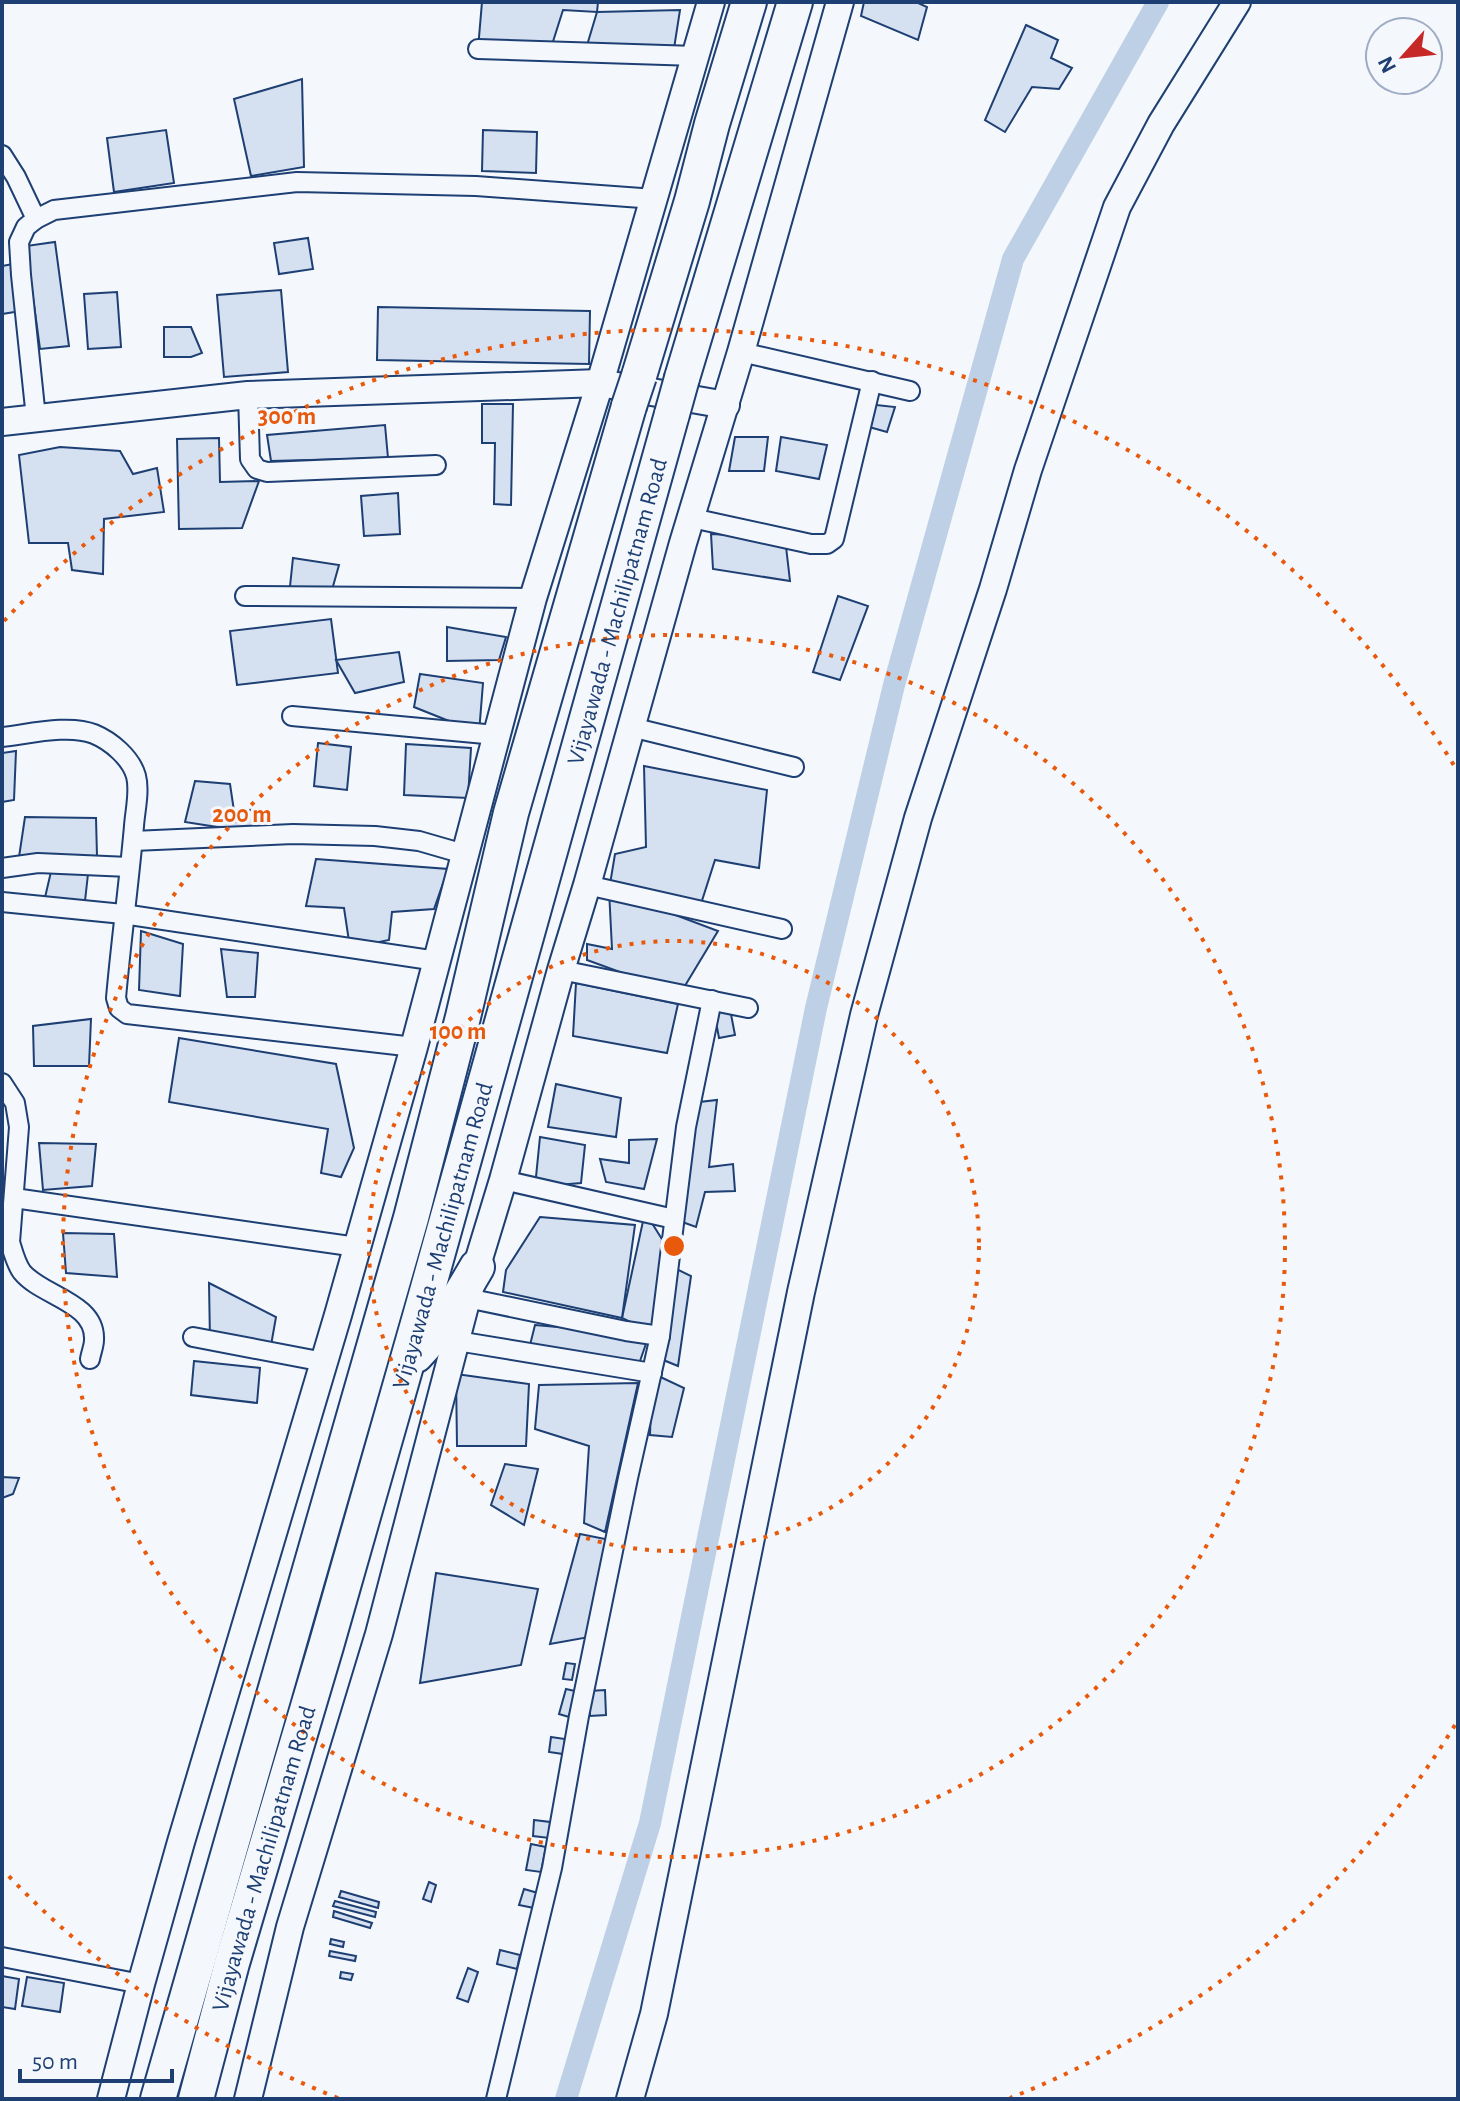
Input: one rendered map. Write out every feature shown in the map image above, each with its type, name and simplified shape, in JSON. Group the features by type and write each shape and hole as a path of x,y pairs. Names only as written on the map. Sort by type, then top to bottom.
{"highway":[{"name":"Vijayawada - Machilipatnam Road","path":"158,2099 411,1218 511,813 749,2"},
{"name":"Vijayawada - Machilipatnam Road","path":"196,2099 232,1963 406,1367 682,378 795,2"},
{"path":"406,1367 429,1342 472,1283"}],"street":[{"path":"111,2099 223,1697 324,1362 414,1047 533,598 655,199 711,2"},
{"path":"248,2099 290,1927 379,1634 472,1283 840,2"},
{"path":"630,2099 654,2014 801,1292 864,1015 918,818 993,589 1037,442 1117,207 1161,124 1237,2"},
{"path":"478,49 696,56"},
{"path":"2,155 36,219"},
{"path":"36,418 19,242 26,227 54,210 297,182 476,186 655,199"},
{"path":"741,352 910,391"},
{"path":"692,518 811,544 827,544 834,539 872,381"},
{"path":"2,422 248,395 600,383 726,405"},
{"path":"248,395 250,459 257,469 267,472 436,465"},
{"path":"245,596 533,598"},
{"path":"292,716 496,735"},
{"path":"631,727 794,767"},
{"path":"2,737 67,730 91,732 110,741 126,758 136,777 133,841 116,998 119,1008 127,1014 414,1047"},
{"path":"133,841 293,834 375,836 419,841 464,854"},
{"path":"2,868 38,863 129,867"},
{"path":"587,885 782,929"},
{"path":"2,902 123,914 437,961"},
{"path":"561,970 748,1008"},
{"path":"496,2099 552,1868 579,1716 660,1336 686,1127 712,1000"},
{"path":"2,1083 15,1103 19,1127 10,1242 15,1258 23,1273 39,1286 83,1313 93,1327 90,1359"},
{"path":"503,1180 674,1219"},
{"path":"14,1198 357,1247"},
{"path":"472,1283 660,1336"},
{"path":"193,1337 324,1362"},
{"path":"457,1341 652,1373"},
{"path":"2,1957 141,1984"}],"building":[{"path":"482,2 598,2 597,12 563,10 550,51 478,49"},
{"path":"864,2 916,2 927,7 918,40 861,16"},
{"path":"680,10 673,55 585,52 597,12"},
{"path":"1026,25 1058,40 1051,58 1072,68 1059,89 1032,87 1005,132 985,120"},
{"path":"302,79 304,167 251,176 234,99"},
{"path":"166,130 174,183 114,192 107,138"},
{"path":"483,130 537,132 536,173 482,171"},
{"path":"308,238 313,269 279,274 274,243"},
{"path":"55,242 69,346 40,349 26,246"},
{"path":"13,264 21,311 2,314 2,266"},
{"path":"281,290 288,372 224,377 217,295"},
{"path":"117,292 121,347 88,349 84,294"},
{"path":"378,307 590,311 589,364 377,360"},
{"path":"164,327 191,327 202,353 191,357 164,357"},
{"path":"482,404 513,404 511,505 494,504 495,443 482,443"},
{"path":"867,404 895,407 887,432 862,425"},
{"path":"385,425 388,458 271,461 267,435"},
{"path":"735,437 768,437 764,471 729,471"},
{"path":"781,437 827,445 819,479 776,471"},
{"path":"219,438 220,482 259,481 242,528 179,529 177,439"},
{"path":"60,447 120,451 133,474 157,468 164,512 104,519 103,574 72,570 68,543 29,543 19,455"},
{"path":"398,493 400,534 364,536 361,496"},
{"path":"711,534 785,538 790,581 713,569"},
{"path":"293,558 339,565 330,597 289,596"},
{"path":"838,596 868,606 840,680 813,672"},
{"path":"331,619 338,673 237,685 230,631"},
{"path":"447,627 506,637 499,660 447,661"},
{"path":"399,652 404,682 355,693 336,660"},
{"path":"420,674 483,683 479,733 414,707"},
{"path":"318,743 351,747 347,790 314,786"},
{"path":"406,744 471,748 468,798 404,795"},
{"path":"16,751 14,800 2,802 2,753"},
{"path":"644,766 767,790 759,868 715,860 699,910 609,890 615,854 646,847"},
{"path":"195,781 230,784 234,811 264,809 268,835 185,822"},
{"path":"25,817 96,818 97,856 19,857"},
{"path":"316,859 448,869 434,909 392,912 389,940 350,948 344,908 306,906"},
{"path":"53,863 89,865 84,910 43,906"},
{"path":"609,890 718,931 680,994 587,960 587,944 612,949"},
{"path":"141,931 183,944 180,996 139,990"},
{"path":"221,949 258,953 255,997 227,997"},
{"path":"576,983 678,1004 667,1053 573,1036"},
{"path":"712,1000 729,1004 735,1035 719,1038"},
{"path":"91,1019 89,1066 34,1066 33,1026"},
{"path":"179,1038 336,1064 354,1148 341,1177 321,1173 328,1129 169,1102"},
{"path":"556,1084 621,1098 616,1137 548,1127"},
{"path":"717,1100 709,1167 733,1164 735,1191 705,1192 696,1227 674,1219 691,1103"},
{"path":"540,1137 585,1145 581,1183 535,1187"},
{"path":"657,1139 644,1189 606,1182 600,1159 629,1163 629,1140"},
{"path":"39,1143 96,1144 92,1186 43,1190"},
{"path":"645,1212 670,1252 660,1336 622,1318"},
{"path":"540,1217 635,1225 622,1318 503,1292 506,1270"},
{"path":"63,1233 114,1234 117,1277 66,1273"},
{"path":"668,1265 691,1276 678,1366 656,1357"},
{"path":"209,1283 276,1317 270,1351 210,1340"},
{"path":"535,1325 649,1335 640,1361 625,1369 528,1353"},
{"path":"194,1361 260,1368 257,1403 191,1395"},
{"path":"652,1373 684,1388 672,1437 650,1435"},
{"path":"456,1374 529,1384 526,1446 457,1446"},
{"path":"638,1383 605,1532 584,1523 589,1446 535,1429 539,1385"},
{"path":"505,1464 538,1469 524,1525 491,1505"},
{"path":"2,1477 19,1478 13,1494 2,1498"},
{"path":"580,1534 615,1541 595,1636 550,1644"},
{"path":"436,1573 538,1589 521,1665 420,1683"},
{"path":"566,1663 575,1664 572,1680 563,1679"},
{"path":"566,1689 575,1691 569,1717 559,1714"},
{"path":"605,1690 606,1715 590,1716 589,1691"},
{"path":"551,1737 565,1739 563,1754 549,1752"},
{"path":"534,1820 550,1822 549,1838 533,1836"},
{"path":"531,1844 546,1847 541,1872 526,1870"},
{"path":"429,1882 436,1885 431,1902 423,1899"},
{"path":"524,1889 538,1893 534,1908 519,1905"},
{"path":"341,1891 379,1902 378,1908 339,1897"},
{"path":"335,1901 376,1912 375,1917 333,1906"},
{"path":"334,1911 372,1923 370,1928 333,1917"},
{"path":"331,1939 344,1942 343,1947 330,1944"},
{"path":"500,1950 520,1955 517,1969 497,1964"},
{"path":"330,1951 356,1956 355,1961 329,1956"},
{"path":"468,1968 478,1972 468,2002 457,1998"},
{"path":"341,1972 353,1974 351,1980 340,1978"},
{"path":"2,1976 19,1979 15,2009 2,2007"},
{"path":"27,1977 64,1983 60,2012 22,2006"}],"waterway":[{"path":"566,2099 650,1823 816,1008 894,685 1013,259 1158,2"}]}
